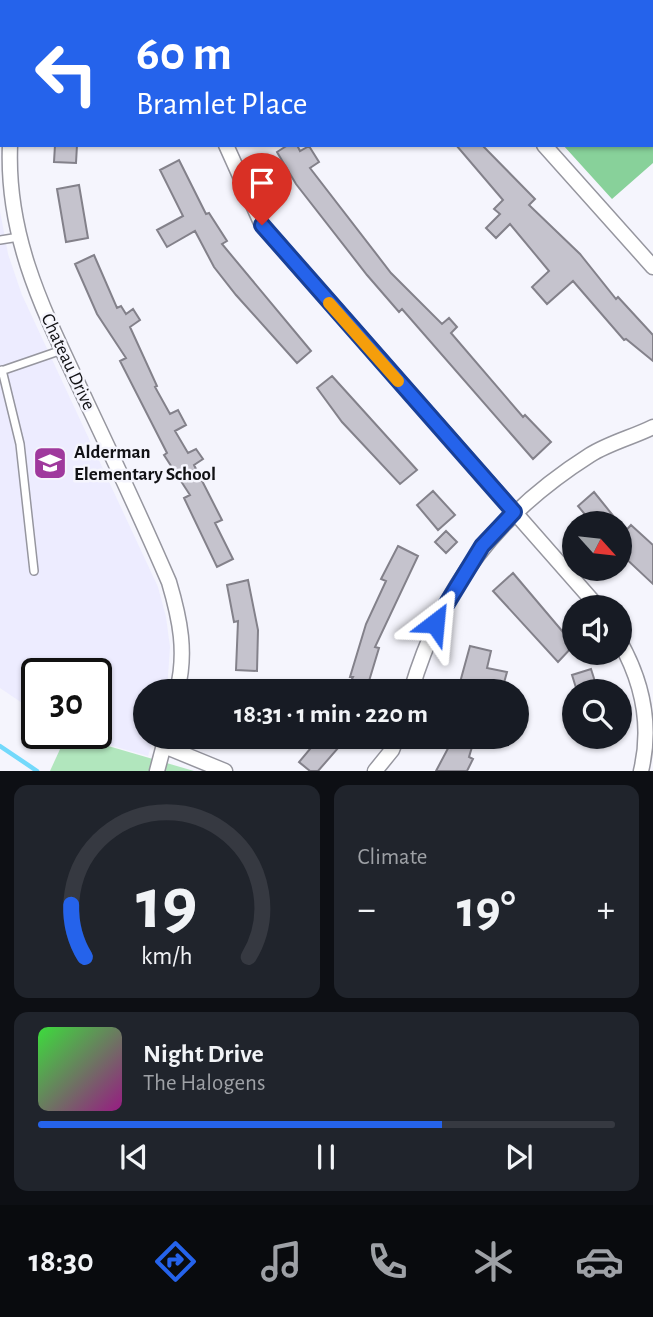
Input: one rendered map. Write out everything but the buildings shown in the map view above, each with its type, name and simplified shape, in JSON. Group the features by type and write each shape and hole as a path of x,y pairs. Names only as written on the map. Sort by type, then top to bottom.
{"street":[{"path":"227,147 262,225 587,595"},
{"path":"546,147 653,267"},
{"name":"Chateau Drive","path":"7,152 9,182 19,237 32,286 169,582 181,626 180,679"},
{"path":"415,679 435,623 457,584 482,546 514,512 592,453 653,427"},
{"path":"630,665 644,699 647,745 640,771"},
{"path":"157,771 163,749"},
{"path":"179,749 225,771"},
{"path":"376,771 393,749"}],"lane":[{"path":"0,240 19,237"},
{"path":"34,571 20,444 1,371 62,350"}],"shaded area":[{"name":"Alderman Elementary School","path":"0,211 8,254 22,295 158,587 170,647 168,679 133,679 133,749 150,749 148,756 112,746 112,658 21,658 21,702 0,688"}],"green space":[{"path":"565,147 653,147 653,163 612,199"},
{"path":"112,747 194,771 50,771 60,749"}],"waterway":[{"path":"0,746 37,771"}],"slow traffic":[{"path":"329,303 398,381"}],"place":[{"name":"Alderman Elementary School","path":"50,463"}],"route":[{"path":"262,225 514,512 482,546 435,623"}]}
